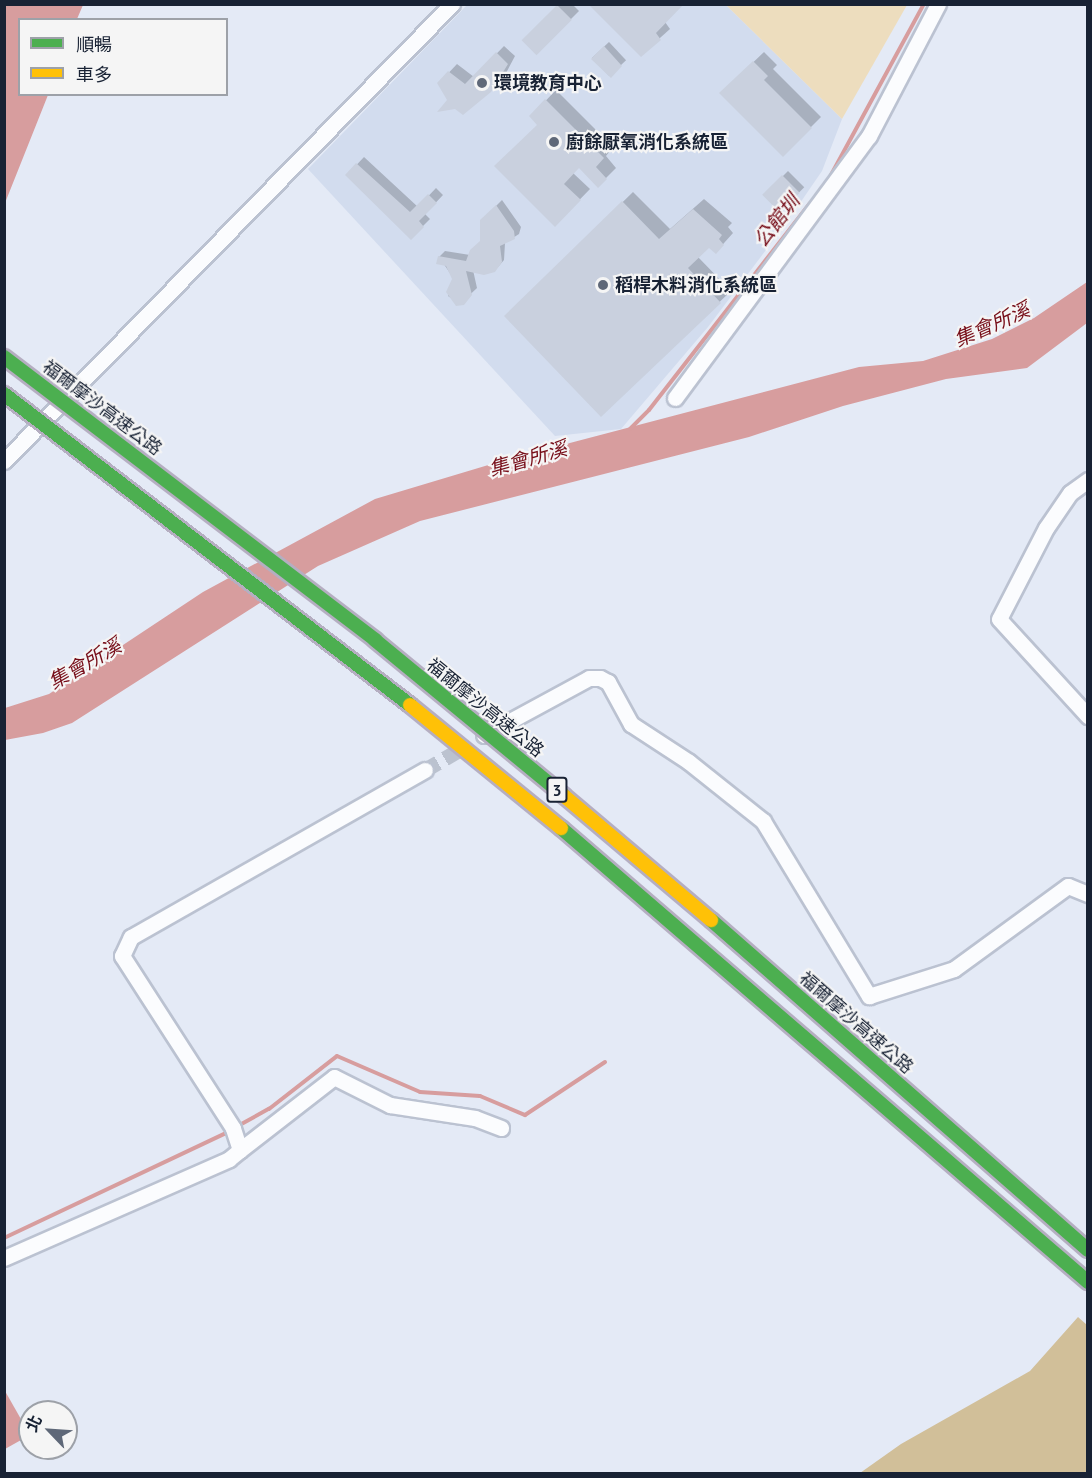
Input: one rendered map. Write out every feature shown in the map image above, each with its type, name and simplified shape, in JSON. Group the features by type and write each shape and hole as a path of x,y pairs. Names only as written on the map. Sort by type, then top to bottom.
{"highway":[{"name":"福爾摩沙高速公路","path":"4,357 375,640 615,838 1088,1250"},
{"name":"3","path":"4,394 356,660 549,818 1088,1282"}],"street":[{"path":"4,461 452,4"},
{"path":"675,398 869,136 938,4"},
{"path":"1088,480 1070,493 1046,528 999,619 1088,716"},
{"path":"483,735 589,678 600,678 608,682 632,724 688,762 763,821 869,996 954,969 1068,886 1088,894"},
{"path":"240,1150 233,1128 122,956 124,946 131,937 425,770"},
{"path":"4,1258 229,1160 334,1077 390,1105 475,1118 501,1128"}],"shaded area":[{"path":"467,5 726,5 842,119 822,171 787,222 708,327 621,429 555,436 308,169"},
{"path":"726,5 907,5 842,119"},
{"path":"1078,1317 1087,1325 1087,1473 860,1473 901,1444 1030,1371"}],"water":[{"path":"5,4 83,5 77,18 18,18 18,96 48,96 5,203"},
{"name":"集會所溪","path":"1087,282 1087,323 1027,368 946,379 843,406 749,437 420,521 318,566 72,723 43,733 5,740 5,708 49,694 203,592 375,499 505,460 859,367 923,361 992,339 1034,318"},
{"path":"5,1391 18,1414 18,1442 4,1449"}],"building":[{"path":"588,4 684,4 656,33 661,40 641,57"},
{"path":"557,5 572,20 536,55 522,40"},
{"path":"604,46 622,66 611,78 591,59"},
{"name":"環境教育中心","path":"496,52 508,64 491,92 463,115 455,109 437,112 447,100 437,83 448,71 465,84"},
{"path":"753,61 768,76 764,80 812,128 783,157 719,93"},
{"name":"廚餘厭氧消化系統區","path":"545,99 604,158 596,167 607,179 598,188 579,168 564,184 581,200 555,227 494,166 537,125 529,116"},
{"path":"356,163 410,212 428,194 437,203 419,221 424,227 411,240 345,175"},
{"path":"782,175 800,193 780,212 762,195"},
{"name":"稻桿木料消化系統區","path":"622,201 659,239 693,209 722,235 719,239 724,245 716,254 709,248 688,268 721,303 601,417 504,316"},
{"path":"496,205 514,231 515,239 500,246 502,262 495,272 484,275 466,271 472,295 464,305 456,306 446,292 452,279 446,266 436,264 438,256 466,261 470,250 480,241 480,220"}],"waterway":[{"name":"公館圳","path":"831,175 924,4"},
{"name":"公館圳","path":"630,429 649,410 810,203"},
{"path":"236,1127 269,1109 337,1056 420,1092 480,1096 525,1115 605,1062"},
{"path":"4,1238 230,1131"}],"tunnel":[{"path":"425,770 468,745"}],"traffic: fast":[{"path":"4,357 375,640 563,795"},
{"path":"4,394 410,705"},
{"path":"561,828 1088,1282"},
{"path":"711,920 1088,1250"}],"traffic: slow":[{"path":"410,705 561,828"},
{"path":"563,795 711,920"}],"place":[{"name":"環境教育中心","path":"482,83"},
{"name":"廚餘厭氧消化系統區","path":"554,142"},
{"name":"稻桿木料消化系統區","path":"603,285"}]}
